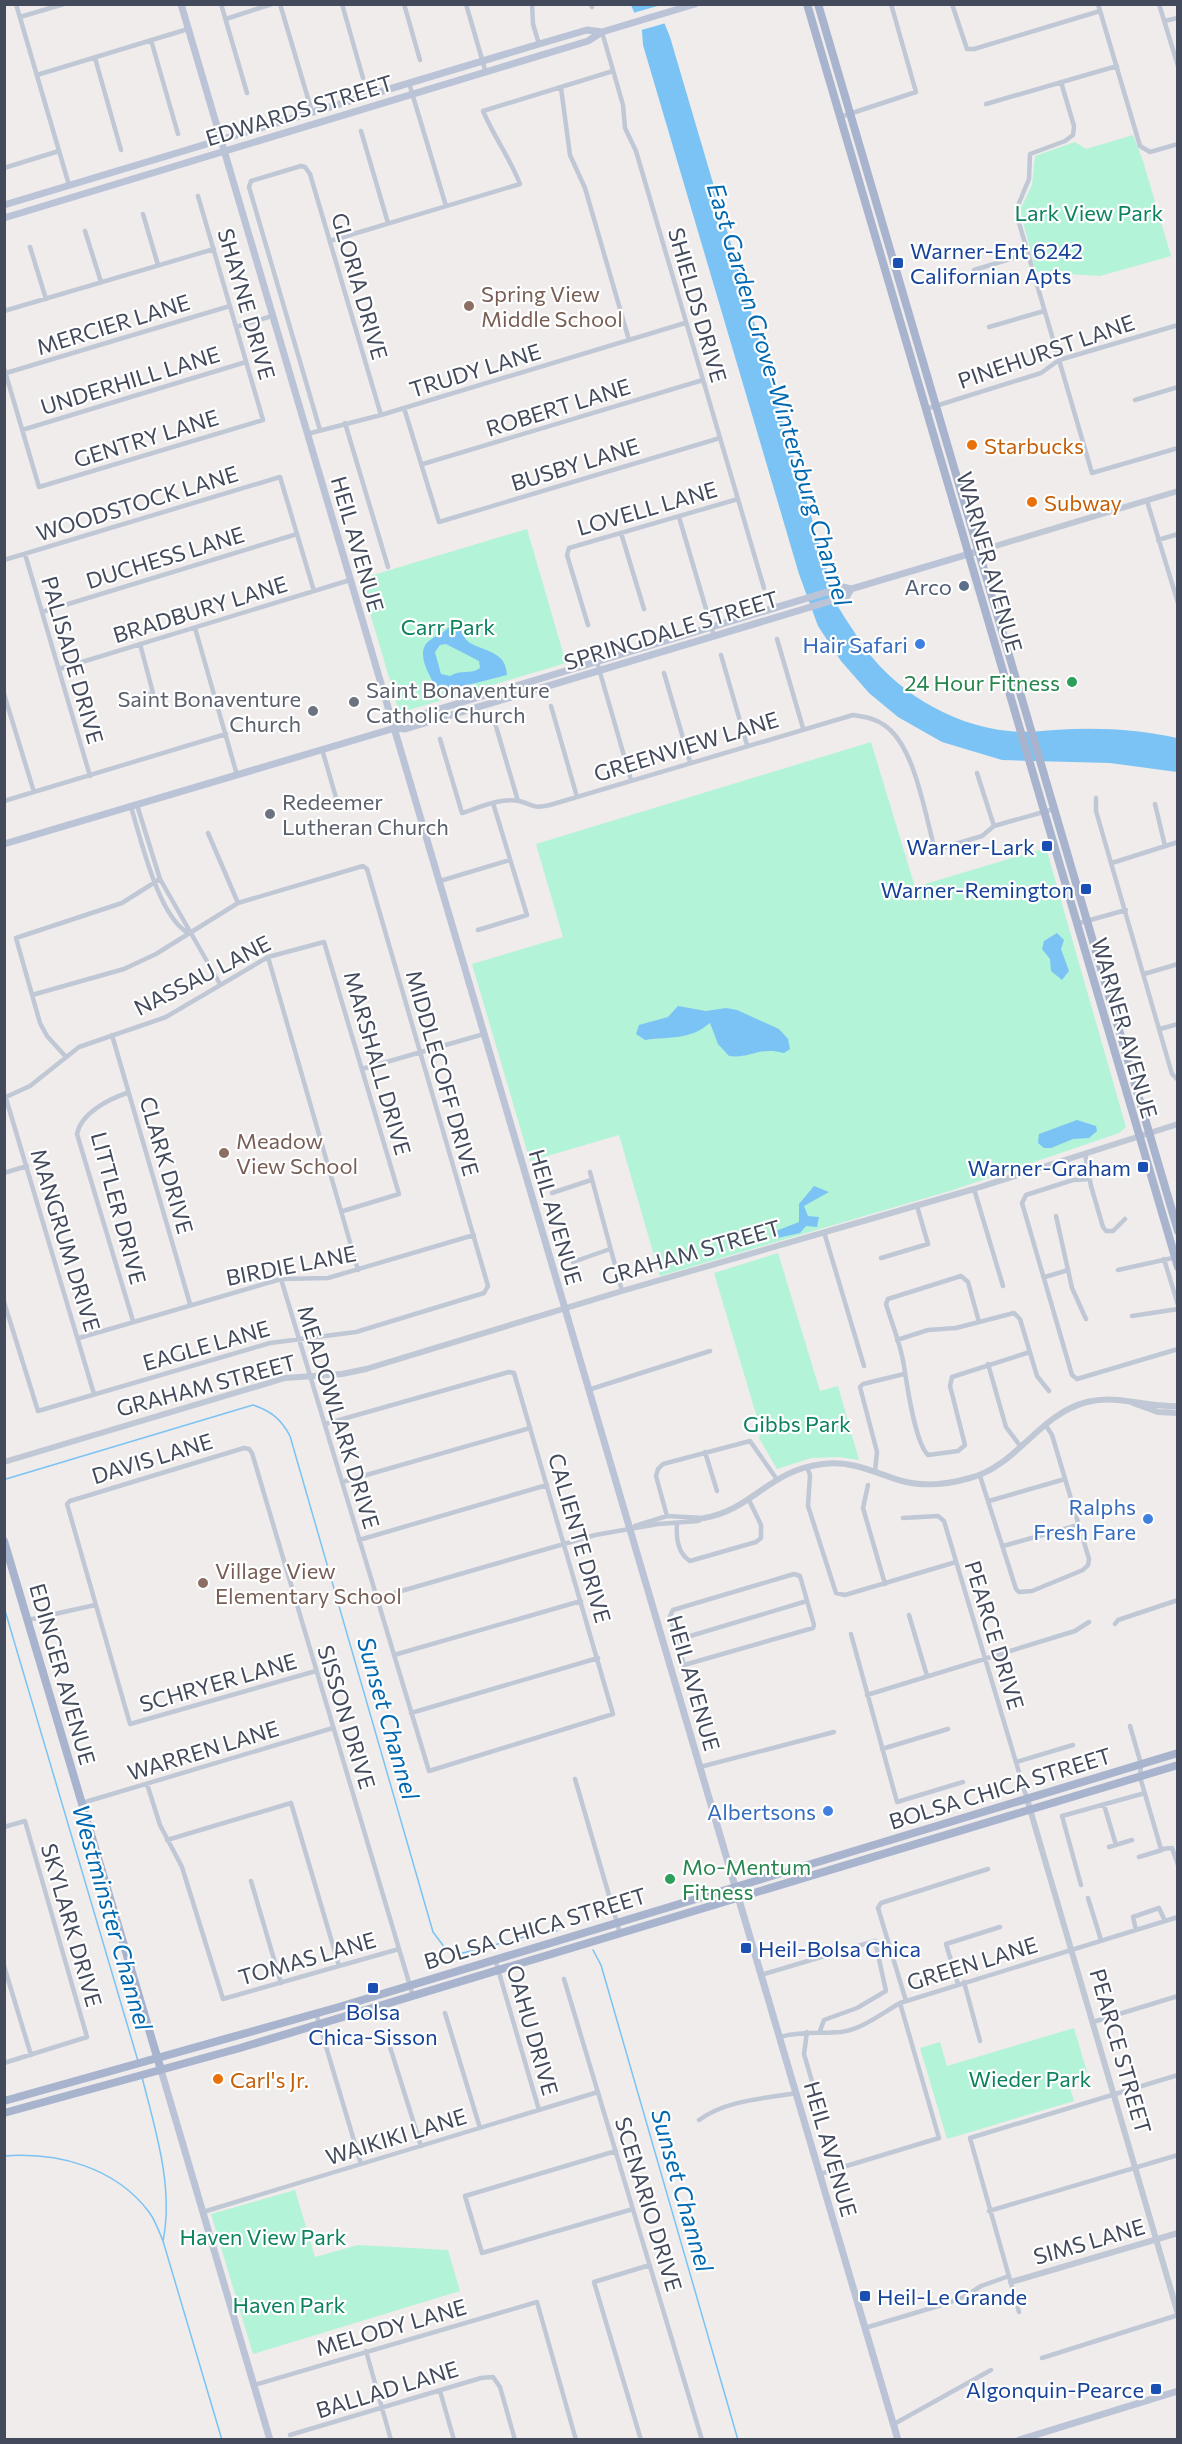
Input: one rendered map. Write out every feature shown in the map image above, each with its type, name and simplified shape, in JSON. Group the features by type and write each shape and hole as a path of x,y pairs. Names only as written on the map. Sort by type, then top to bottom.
{"main road":[{"name":"HEIL AVENUE","path":"181,4 898,2439"},
{"name":"EDWARDS STREET","path":"4,218 486,73 588,41 602,32 695,4"},
{"name":"WARNER AVENUE","path":"807,4 1137,1136 1178,1267"},
{"name":"WARNER AVENUE","path":"818,4 1178,1231"},
{"name":"EDWARDS STREET","path":"4,205 482,60 586,30 602,32"},
{"path":"939,451 946,461 954,487 960,487"},
{"name":"SPRINGDALE STREET","path":"395,728 403,720 844,586 851,589 979,550"},
{"name":"SPRINGDALE STREET","path":"4,844 322,749 395,728 405,729 600,671 847,596 851,589"},
{"path":"1004,677 1015,674"},
{"path":"1014,710 1021,712 1032,732"},
{"name":"EDINGER AVENUE","path":"4,1541 270,2439"},
{"name":"BOLSA CHICA STREET","path":"4,2101 316,2013 1178,1753"},
{"name":"BOLSA CHICA STREET","path":"4,2113 240,2048 1178,1765"},
{"path":"822,1860 826,1872"},
{"path":"237,2036 240,2048"},
{"path":"1019,2439 1178,2391"}],"street":[{"path":"16,4 69,185"},
{"path":"20,17 64,4"},
{"path":"221,4 248,93"},
{"path":"226,19 272,4"},
{"path":"280,4 312,112"},
{"path":"342,4 363,78"},
{"path":"404,4 420,60"},
{"path":"466,4 486,73"},
{"path":"532,4 533,24 539,44"},
{"path":"840,117 916,92 891,4"},
{"path":"952,4 967,49 974,49 1100,11"},
{"path":"1098,4 1140,146 1150,152 1178,144"},
{"path":"1159,4 1178,66"},
{"path":"1164,21 1178,18"},
{"path":"37,75 188,29"},
{"name":"SHIELDS DRIVE","path":"602,32 623,105 625,128 636,151 764,588"},
{"path":"151,40 178,134"},
{"path":"95,58 121,150"},
{"path":"986,104 1117,66"},
{"path":"330,241 520,184 512,163 496,140 483,111 613,71"},
{"path":"1061,82 1074,126 1073,135 1065,141 1030,154 1029,179 1017,208 1018,225 1092,473 1178,448"},
{"path":"409,83 446,206"},
{"path":"561,88 570,155 585,188 629,340"},
{"path":"361,131 388,223"},
{"path":"4,168 59,151"},
{"name":"GLORIA DRIVE","path":"320,430 249,183 305,167 310,174 381,415"},
{"name":"SHAYNE DRIVE","path":"198,196 263,420"},
{"path":"143,214 158,265"},
{"path":"86,231 100,282"},
{"path":"30,247 46,299"},
{"path":"4,311 213,249"},
{"path":"974,270 1027,254"},
{"name":"MERCIER LANE","path":"5,371 230,306"},
{"path":"989,327 1044,311"},
{"path":"236,327 272,316"},
{"name":"TRUDY LANE","path":"307,434 381,415 685,323"},
{"name":"PINEHURST LANE","path":"926,409 1041,373 1059,360 1178,325"},
{"name":"UNDERHILL LANE","path":"22,430 246,362"},
{"path":"5,371 22,430"},
{"name":"ROBERT LANE","path":"423,464 703,380"},
{"path":"1135,400 1178,387"},
{"path":"404,408 423,464"},
{"name":"GENTRY LANE","path":"22,430 39,487 263,420"},
{"path":"345,423 388,567"},
{"name":"BUSBY LANE","path":"423,464 439,522 720,438"},
{"name":"WOODSTOCK LANE","path":"4,561 280,477 297,534"},
{"name":"SPRINGDALE STREET","path":"979,550 1178,491"},
{"name":"LOVELL LANE","path":"588,625 567,551 738,499"},
{"path":"1147,501 1178,603"},
{"path":"679,517 714,636"},
{"path":"621,533 645,609"},
{"path":"297,534 314,591"},
{"name":"DUCHESS LANE","path":"42,612 297,534"},
{"path":"1158,540 1178,534"},
{"name":"PALISADE DRIVE","path":"25,554 90,776"},
{"name":"BRADBURY LANE","path":"59,669 350,580"},
{"path":"195,628 237,775"},
{"path":"777,639 803,728"},
{"path":"130,702 153,693 140,644"},
{"path":"721,656 747,745"},
{"path":"597,662 631,780"},
{"path":"664,673 690,762"},
{"path":"4,694 34,792"},
{"path":"551,706 577,797"},
{"name":"GREENVIEW LANE","path":"440,739 462,813 493,803 518,801 534,809 853,715 870,718 897,735 907,752 934,850 982,836 994,826"},
{"path":"495,723 518,801"},
{"path":"4,801 226,735"},
{"path":"322,749 339,808"},
{"path":"978,773 994,826 1054,809"},
{"path":"1096,798 1096,811 1172,1074 1178,1080"},
{"path":"478,930 527,915 493,803"},
{"path":"1155,804 1165,846"},
{"path":"134,806 157,881 220,984"},
{"path":"32,995 124,969 156,954 238,903 208,833"},
{"path":"1112,863 1178,842"},
{"path":"440,881 510,860"},
{"name":"MIDDLECOFF DRIVE","path":"238,903 363,867 366,869 474,1234 487,1290"},
{"path":"66,1057 47,1036 32,995 16,938 122,903 157,881"},
{"path":"1076,924 1126,910"},
{"name":"NASSAU LANE","path":"5,1096 30,1086 89,1042 174,1013 268,957 324,942"},
{"name":"MARSHALL DRIVE","path":"324,942 399,1194 343,1211"},
{"path":"268,957 343,1211 358,1270"},
{"path":"1144,974 1178,964"},
{"path":"1160,1029 1178,1024"},
{"path":"362,1069 484,1034"},
{"name":"CLARK DRIVE","path":"112,1035 190,1304"},
{"name":"LITTLER DRIVE","path":"127,1093 109,1099 80,1126 77,1134 134,1321"},
{"name":"MANGRUM DRIVE","path":"5,1096 94,1394"},
{"name":"GRAHAM STREET","path":"4,1462 285,1378 366,1370 564,1308 918,1206 1178,1124"},
{"path":"1085,1154 1106,1231 1113,1231 1125,1219"},
{"path":"4,1173 27,1166"},
{"path":"590,1172 622,1291"},
{"path":"1090,1179 1073,1180 1026,1195 1023,1198 1075,1378 1178,1349"},
{"path":"552,1193 591,1180"},
{"path":"974,1189 1003,1286"},
{"path":"881,1258 927,1244 918,1206"},
{"path":"1056,1216 1068,1270 1086,1319"},
{"path":"824,1232 864,1366"},
{"name":"BIRDIE LANE","path":"79,1338 190,1304 281,1280 328,1278 474,1234"},
{"path":"573,1262 610,1250"},
{"path":"1118,1270 1176,1258"},
{"path":"1132,1316 1178,1307 1164,1259"},
{"path":"1045,1277 1068,1270"},
{"path":"979,1322 968,1282 961,1276 888,1299 886,1304 897,1340 906,1389 922,1445 928,1455 958,1451 965,1445 950,1380 956,1374 1030,1352"},
{"name":"MEADOWLARK DRIVE","path":"281,1280 429,1771"},
{"name":"EAGLE LANE","path":"4,1302 38,1411 270,1343 356,1332 487,1290"},
{"path":"897,1340 928,1330 956,1328 1014,1313 1020,1319 1037,1376 1049,1391"},
{"path":"588,1390 710,1351"},
{"path":"988,1364 1006,1427 1021,1447"},
{"name":"CALIENTE DRIVE","path":"325,1424 509,1372 514,1373 615,1712 429,1771"},
{"path":"875,1471 877,1452 860,1387 873,1381 904,1374"},
{"path":"629,1528 677,1524 720,1514 749,1500 776,1478 807,1467 833,1463 875,1471 904,1482 927,1485 980,1476 1000,1464 1061,1412 1086,1402 1110,1399 1178,1406"},
{"path":"1133,1402 1158,1412 1178,1413"},
{"path":"980,1476 1014,1585 1019,1592 1032,1591 1083,1570 1088,1565 1078,1525 1052,1435 1045,1424"},
{"path":"342,1482 530,1428"},
{"path":"667,1516 656,1476 657,1469 663,1464 750,1441 776,1478"},
{"name":"DAVIS LANE","path":"95,1605 67,1504 70,1501 146,1477 244,1448 249,1449"},
{"name":"SISSON DRIVE","path":"249,1449 413,1996"},
{"path":"705,1452 717,1491"},
{"path":"807,1467 810,1475 808,1506 836,1593 845,1595 956,1562"},
{"path":"989,1501 1065,1479"},
{"path":"359,1540 547,1485"},
{"path":"868,1485 863,1508 885,1584"},
{"path":"677,1524 676,1536 685,1559 692,1561 761,1538 761,1525 749,1500"},
{"path":"377,1598 564,1543 629,1528 667,1516 704,1518"},
{"name":"PEARCE DRIVE","path":"903,1518 938,1516 944,1521 1027,1799"},
{"path":"1003,1546 1078,1525"},
{"path":"794,1574 800,1576 814,1625 810,1630 686,1666 672,1625 670,1616 673,1610 794,1574"},
{"path":"1115,1624 1118,1620 1178,1600"},
{"path":"394,1655 581,1601"},
{"path":"677,1640 807,1601"},
{"path":"28,1620 95,1605"},
{"name":"SCHRYER LANE","path":"95,1605 130,1724 316,1671"},
{"path":"909,1615 927,1676"},
{"path":"867,1695 1075,1631 1089,1622"},
{"path":"659,1629 672,1625"},
{"path":"851,1634 897,1802 963,1782"},
{"path":"411,1713 598,1658"},
{"path":"1130,1725 1141,1764 1140,1777 1144,1793 1162,1850"},
{"name":"WARREN LANE","path":"82,1803 333,1728"},
{"path":"882,1749 948,1729"},
{"path":"700,1767 834,1732"},
{"path":"1016,1762 1073,1745"},
{"path":"575,1779 620,1934"},
{"path":"147,1784 167,1840 291,1803 339,1966"},
{"path":"1082,1885 1061,1816 1144,1793"},
{"name":"PEARCE STREET","path":"1027,1799 1178,2314"},
{"path":"1104,1805 1116,1845"},
{"name":"SKYLARK DRIVE","path":"4,1827 25,1821 87,2037 31,2055"},
{"name":"TOMAS LANE","path":"167,1840 182,1867 223,1999 399,1949"},
{"path":"1109,1847 1132,1840"},
{"path":"1139,1857 1172,1848 1178,1865"},
{"path":"906,2001 878,1908 881,1903 988,1869"},
{"path":"251,1881 281,1983"},
{"path":"1088,1898 1101,1940"},
{"path":"1136,1930 1133,1917 1160,1908 1165,1921"},
{"name":"GREEN LANE","path":"780,2037 807,2032 840,2032 858,2027 900,2003 1178,1917"},
{"path":"958,1984 946,1944 1000,1927"},
{"path":"761,1975 875,1941 886,1991 857,2008 824,2020 820,2031"},
{"name":"OAHU DRIVE","path":"495,1959 539,2110"},
{"path":"4,1966 31,2055 4,2062"},
{"name":"SCENARIO DRIVE","path":"564,1979 702,2439"},
{"path":"964,1982 980,2041"},
{"path":"1093,2022 1178,1996"},
{"path":"820,2174 939,2138 900,2003"},
{"path":"316,2013 361,2164"},
{"path":"445,2013 480,2128"},
{"path":"386,2031 421,2146"},
{"path":"807,2032 804,2054 818,2102"},
{"path":"1019,2312 988,2211 970,2138 1178,2075"},
{"name":"WAIKIKI LANE","path":"203,2212 598,2092"},
{"path":"699,2120 716,2110 757,2098 796,2093"},
{"path":"616,2151 465,2196 482,2253 633,2209"},
{"path":"988,2211 1178,2154"},
{"name":"SIMS LANE","path":"1010,2279 1178,2233"},
{"path":"641,2439 594,2282 650,2265"},
{"path":"865,2328 948,2303 964,2297 981,2286 1010,2279"},
{"name":"MELODY LANE","path":"254,2385 537,2302 576,2439"},
{"path":"1042,2358 1178,2314"},
{"path":"366,2351 391,2439"},
{"path":"894,2424 992,2370"},
{"name":"BALLAD LANE","path":"290,2435 493,2377 500,2387 515,2439"},
{"path":"440,2391 454,2439"}],"green space":[{"name":"Lark View Park","path":"1133,135 1171,256 1100,276 1036,272 1020,210 1032,185 1035,156 1075,142 1086,149"},
{"name":"Carr Park","path":"527,529 566,663 402,712 398,708 360,579"},
{"path":"871,742 915,887 1046,848 1126,1127 1119,1133 953,1190 660,1276 619,1135 530,1161 472,964 563,937 536,844"},
{"name":"Gibbs Park","path":"778,1253 820,1391 838,1386 859,1460 839,1457 811,1458 777,1469 759,1438 761,1431 714,1273"},
{"name":"Wieder Park","path":"1074,2028 1087,2072 1067,2078 1074,2101 947,2139 920,2048 940,2042 947,2066"},
{"name":"Haven Park","path":"295,2190 315,2257 358,2245 448,2250 460,2291 253,2354 211,2214"}],"water":[{"path":"631,5 657,5 670,37 827,570 830,589 859,639 872,657 904,688 944,713 987,728 1009,731 1116,730 1177,738 1177,772 1110,763 1002,760 942,742 898,717 869,693 841,661 818,626 799,574 643,45 642,31"},
{"path":"449,627 459,628 470,643 499,657 506,667 507,675 448,690 437,690 425,665 423,652 429,641","holes":["446,644 479,661 480,668 477,670 450,676 441,674 435,652 440,645"]},
{"path":"1057,933 1064,940 1061,949 1069,971 1062,980 1051,971 1050,959 1042,949 1044,941"},
{"path":"678,1006 706,1011 726,1008 737,1010 779,1029 788,1039 790,1049 784,1053 768,1051 729,1056 718,1044 710,1023 694,1033 679,1037 645,1040 636,1034 639,1025 668,1017"},
{"path":"1077,1120 1096,1126 1097,1131 1089,1138 1073,1139 1051,1148 1044,1148 1038,1143 1039,1134"},
{"path":"814,1186 829,1192 804,1206 808,1216 819,1217 817,1227 806,1226 800,1233 773,1239 776,1231 799,1222 799,1204"}],"pier":[{"path":"661,5 666,23 638,31 633,13"}],"waterway":[{"name":"Sunset Channel","path":"6,1479 253,1405 275,1416 290,1436 433,1932 445,1948 463,1953 551,1930 557,1931"},
{"name":"Westminster Channel","path":"4,1607 138,2061"},
{"name":"Sunset Channel","path":"593,1950 601,1965 738,2440"},
{"name":"Westminster Channel","path":"142,2077 165,2179 166,2221 163,2241"},
{"path":"4,2156 45,2157 84,2166 120,2184 149,2212 163,2241 222,2440"}],"place":[{"name":"Warner-Ent 6242 Californian Apts","path":"898,263"},
{"name":"Spring View Middle School","path":"469,306"},
{"name":"Starbucks","path":"972,445"},
{"name":"Subway","path":"1032,502"},
{"name":"Arco","path":"964,586"},
{"name":"Hair Safari","path":"920,644"},
{"name":"24 Hour Fitness","path":"1072,682"},
{"name":"Saint Bonaventure Catholic Church","path":"354,702"},
{"name":"Saint Bonaventure Church","path":"313,711"},
{"name":"Redeemer Lutheran Church","path":"270,814"},
{"name":"Warner-Lark","path":"1047,846"},
{"name":"Warner-Remington","path":"1086,889"},
{"name":"Meadow View School","path":"224,1153"},
{"name":"Warner-Graham","path":"1143,1167"},
{"name":"Ralphs Fresh Fare","path":"1148,1519"},
{"name":"Village View Elementary School","path":"203,1583"},
{"name":"Albertsons","path":"828,1811"},
{"name":"Mo-Mentum Fitness","path":"670,1879"},
{"name":"Heil-Bolsa Chica","path":"746,1948"},
{"name":"Bolsa Chica-Sisson","path":"373,1988"},
{"name":"Carl's Jr.","path":"218,2079"},
{"name":"Heil-Le Grande","path":"865,2296"},
{"name":"Algonquin-Pearce","path":"1156,2389"}],"water label":[{"name":"East Garden Grove-Wintersburg Channel","path":"780,394"}],"park label":[{"name":"Haven View Park","path":"263,2236"}]}
